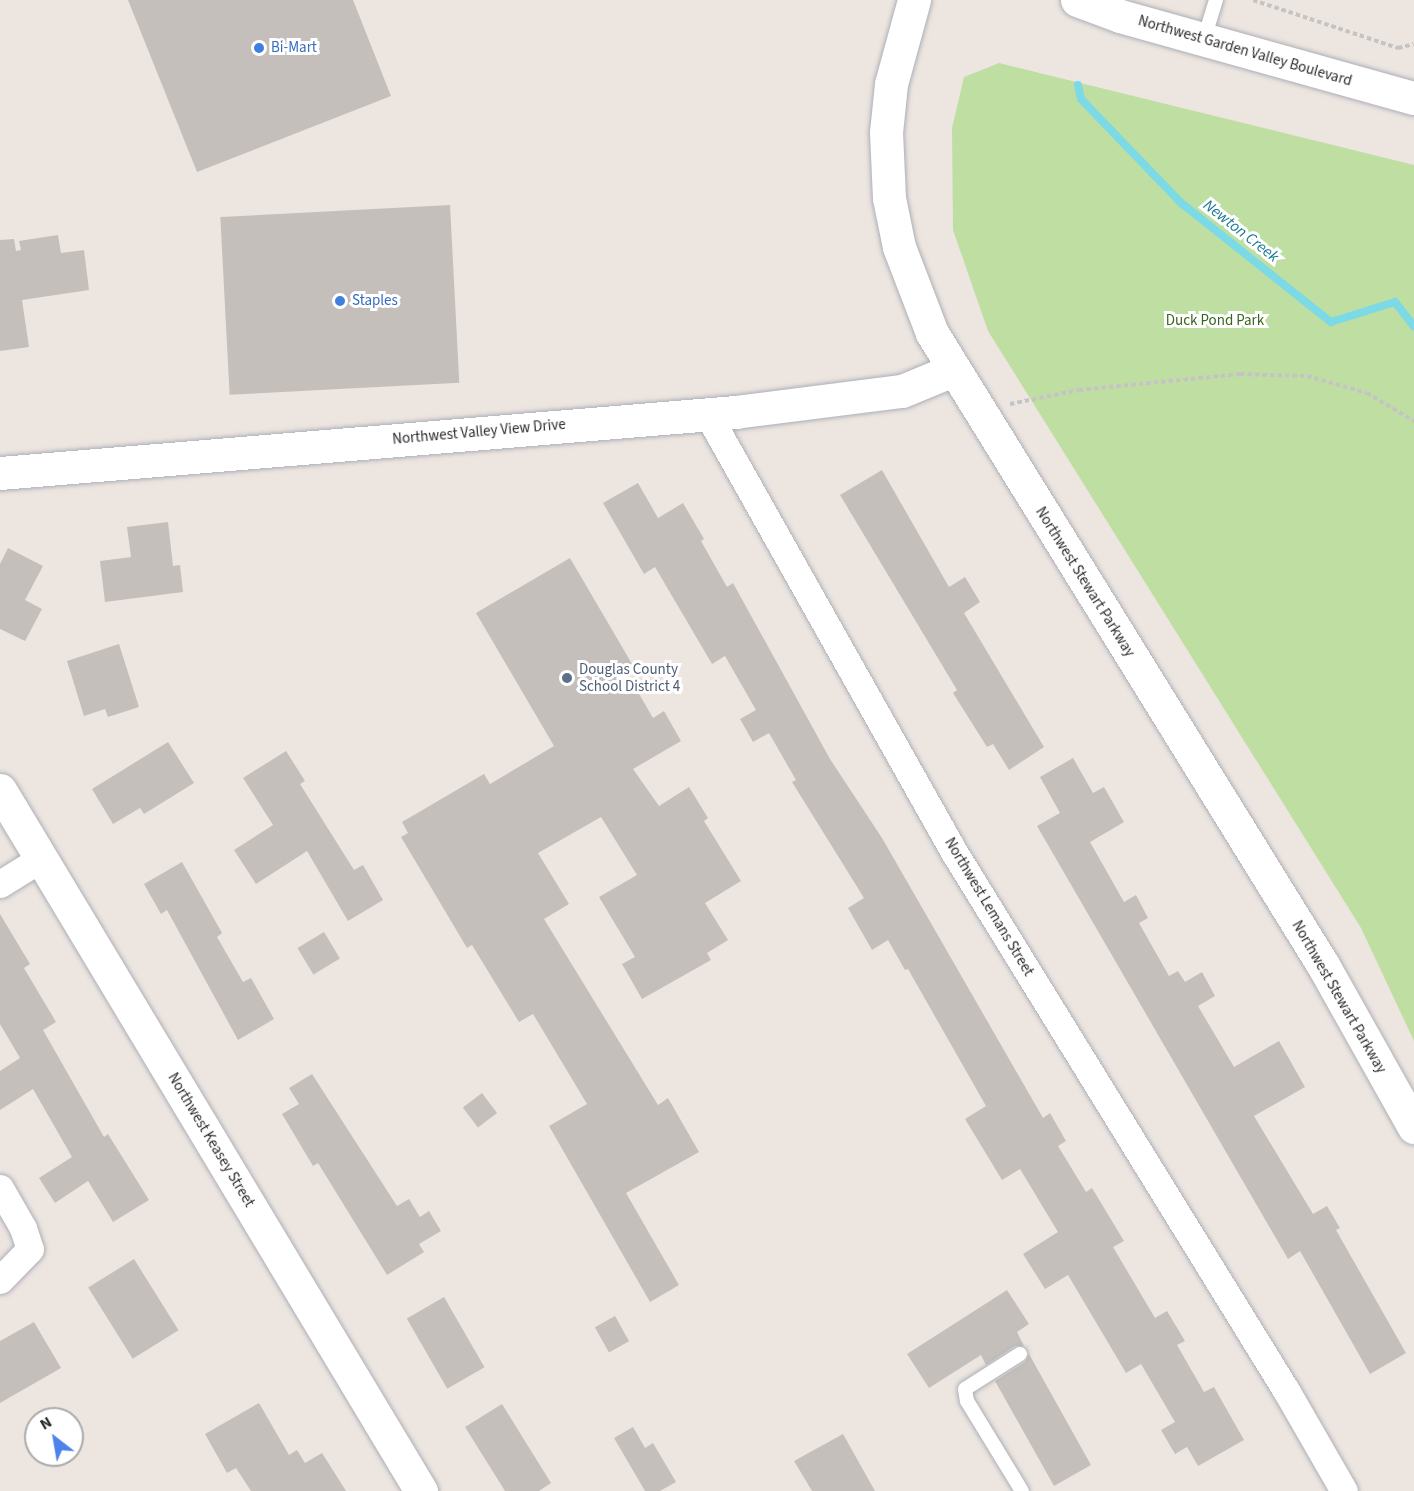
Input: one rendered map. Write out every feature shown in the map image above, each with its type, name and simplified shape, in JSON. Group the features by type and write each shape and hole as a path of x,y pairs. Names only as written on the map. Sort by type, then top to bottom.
{"street":[{"name":"Northwest Stewart Parkway","path":"914,0 891,84 886,132 889,198 899,247 915,292 953,370 1323,965 1414,1127"},
{"name":"Northwest Garden Valley Boulevard","path":"1077,0 1204,39 1414,98"},
{"name":"Northwest Valley View Drive","path":"0,473 707,413 902,392 953,370"},
{"name":"Northwest Lemans Street","path":"707,413 954,852 1287,1392 1344,1491"},
{"name":"Northwest Keasey Street","path":"0,790 421,1491"},
{"path":"0,884 42,858"},
{"path":"0,1188 23,1228 30,1249 0,1280"}],"lane":[{"path":"1204,39 1216,0"},
{"path":"1020,1354 965,1389 967,1401 1022,1491"}],"path":[{"path":"1253,0 1398,48 1414,44"},
{"path":"979,411 1079,390 1240,374 1307,376 1367,393 1414,421"}],"green space":[{"name":"Duck Pond Park","path":"999,63 1414,165 1414,1041 1361,928 988,331 953,230 952,128 964,77"}],"building":[{"name":"Bi-Mart","path":"128,0 353,0 391,96 197,172"},
{"name":"Staples","path":"450,205 459,383 230,395 220,217"},
{"path":"58,235 61,253 84,250 89,290 22,300 29,347 0,351 0,240 14,239 16,251 21,250 19,241"},
{"path":"882,470 949,587 965,577 980,602 964,613 1044,747 1009,770 993,744 987,747 953,693 957,690 840,495"},
{"path":"638,483 658,518 683,503 704,539 701,541 727,587 733,583 830,759 882,838 1043,1118 1050,1113 1066,1141 1058,1146 1086,1192 1092,1188 1124,1241 1113,1247 1155,1318 1167,1311 1185,1341 1177,1345 1204,1392 1214,1387 1244,1440 1198,1466 1187,1447 1175,1454 1161,1430 1175,1422 1141,1364 1126,1373 1068,1275 1045,1289 1023,1254 1058,1232 1020,1169 1002,1180 965,1119 986,1106 908,969 905,970 888,940 872,950 848,908 864,898 792,782 796,780 769,733 753,742 740,719 756,710 725,656 712,664 655,567 644,574 603,503"},
{"path":"168,522 173,566 180,565 183,592 105,602 100,561 131,557 127,527"},
{"path":"8,548 43,566 25,600 42,609 25,641 0,629 0,564"},
{"path":"570,558 635,669 627,673 653,718 664,711 681,741 633,769 659,806 689,787 708,818 704,821 741,881 705,903 728,940 707,953 711,960 642,999 622,964 635,957 599,897 637,875 601,817 538,853 569,904 544,919 658,1105 668,1098 699,1152 626,1193 679,1285 650,1302 549,1126 587,1104 533,1014 519,1022 472,945 467,948 401,837 408,833 402,822 484,774 490,784 554,746 476,613"},
{"path":"119,644 139,707 108,717 105,709 84,716 67,661"},
{"path":"168,742 194,783 144,814 140,808 113,824 92,789"},
{"path":"286,751 305,781 300,784 354,870 363,865 383,900 348,921 307,851 256,884 234,850 273,825 243,778"},
{"path":"1073,758 1093,793 1104,787 1124,822 1090,842 1124,902 1136,895 1148,918 1139,923 1169,976 1178,971 1185,982 1202,972 1215,996 1198,1006 1234,1067 1279,1041 1305,1087 1254,1116 1313,1214 1327,1206 1340,1228 1336,1230 1406,1353 1370,1374 1300,1251 1288,1259 1037,826 1060,813 1040,777"},
{"path":"182,862 222,933 217,937 243,982 251,978 274,1019 238,1040 167,910 161,914 144,884"},
{"path":"0,914 30,964 24,968 56,1022 43,1030 104,1137 108,1134 149,1200 113,1222 88,1181 55,1203 39,1178 72,1157 33,1089 0,1110 0,1071 20,1058 0,1024"},
{"path":"324,932 340,959 313,975 297,948"},
{"path":"312,1074 397,1206 409,1199 420,1217 429,1211 441,1231 419,1244 424,1252 387,1275 318,1163 313,1166 282,1114 299,1104 289,1088"},
{"path":"482,1093 497,1113 478,1127 463,1107"},
{"path":"134,1259 179,1330 133,1359 88,1288"},
{"path":"1007,1290 1029,1324 1017,1332 1024,1346 1015,1346 986,1365 981,1355 929,1388 907,1354"},
{"path":"444,1297 484,1367 447,1389 407,1318"},
{"path":"615,1316 629,1341 609,1353 595,1327"},
{"path":"34,1322 61,1368 0,1403 0,1341"},
{"path":"1029,1354 1091,1465 1054,1486 995,1381 1025,1362"},
{"path":"259,1403 289,1455 297,1450 305,1463 322,1453 346,1491 251,1491 236,1468 227,1473 205,1434"},
{"path":"502,1404 551,1483 539,1491 505,1491 465,1427"},
{"path":"633,1427 645,1448 653,1443 676,1482 660,1491 645,1491 614,1438"},
{"path":"843,1434 875,1491 812,1491 794,1461"}],"waterway":[{"name":"Newton Creek","path":"1078,85 1081,99 1180,202 1331,322 1395,302 1414,326"}],"place":[{"name":"Bi-Mart","path":"259,48"},
{"name":"Staples","path":"340,301"},
{"name":"Douglas County School District 4","path":"567,678"}]}
